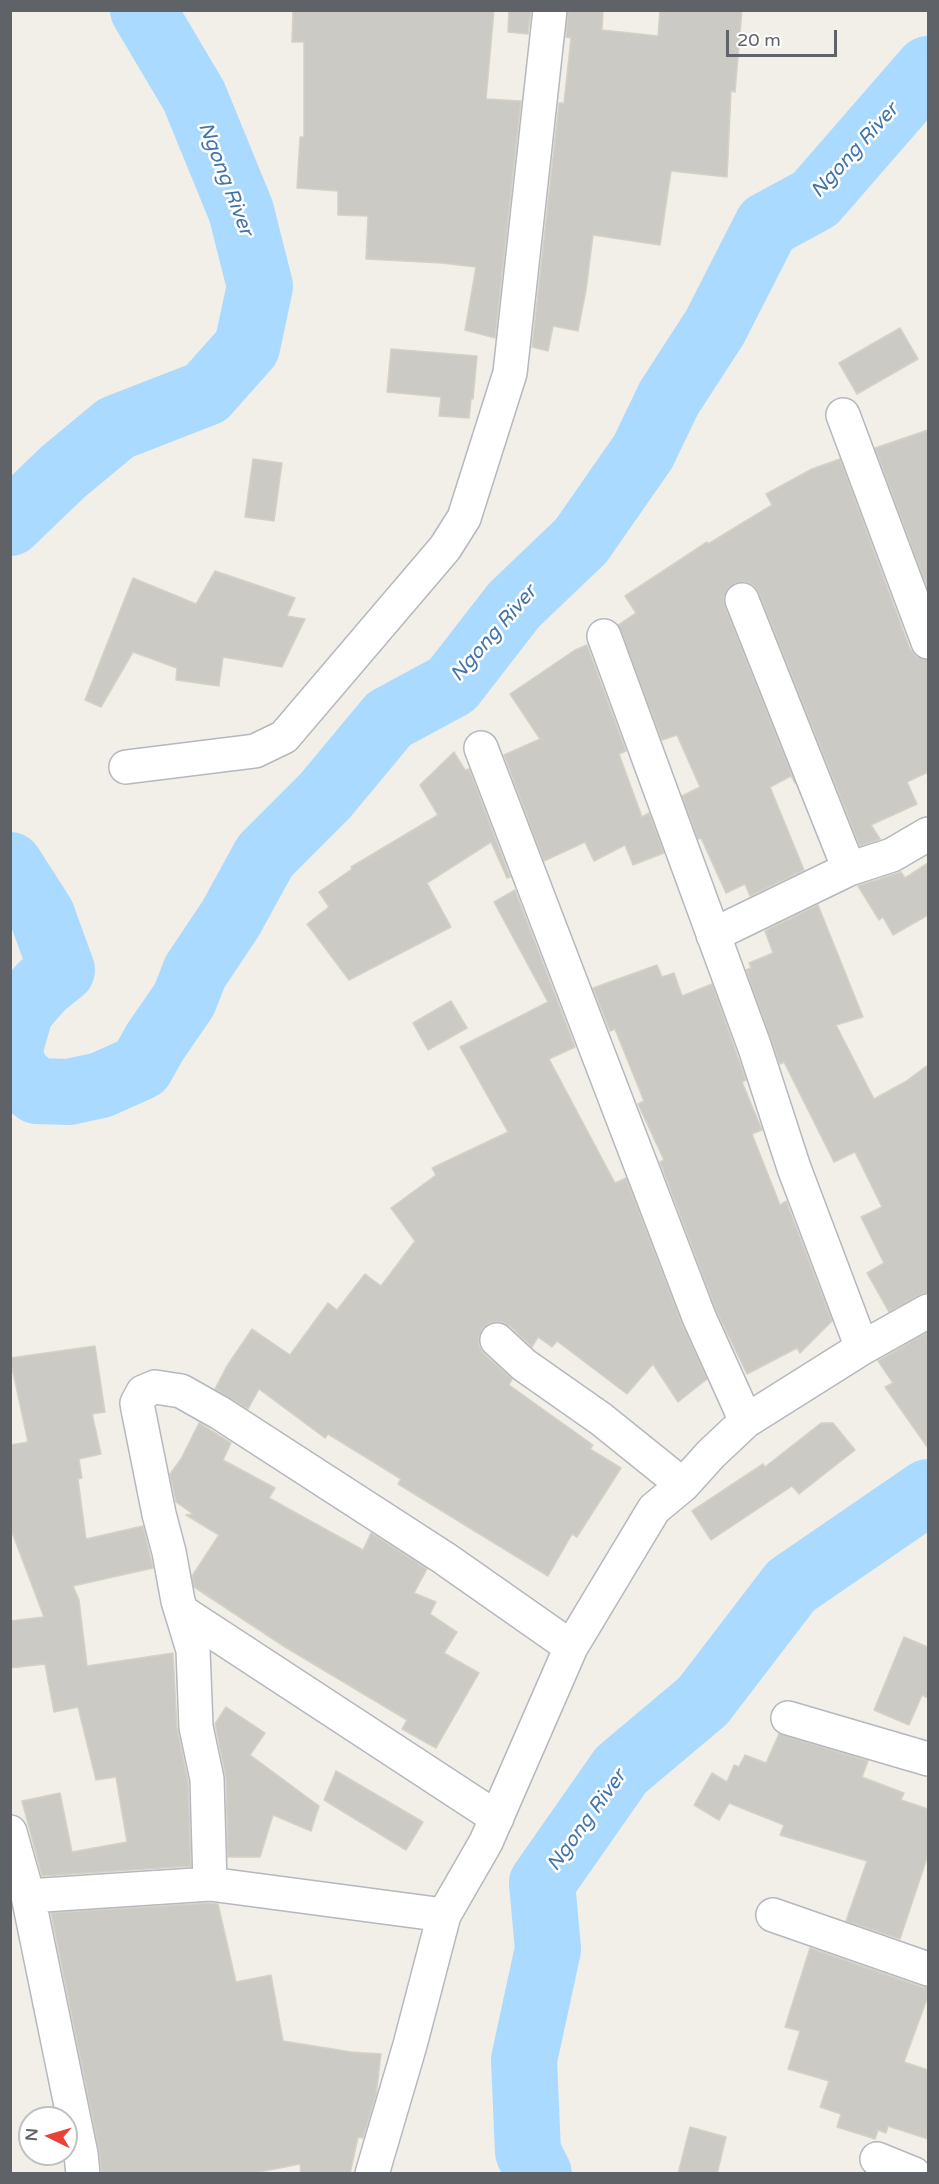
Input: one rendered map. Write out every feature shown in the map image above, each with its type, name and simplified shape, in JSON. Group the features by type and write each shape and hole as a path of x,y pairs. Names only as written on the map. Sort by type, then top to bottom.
{"street":[{"path":"126,767 255,752 284,737 445,548 464,518 510,373 550,10"},
{"path":"843,416 928,642"},
{"path":"742,600 849,869"},
{"path":"604,636 755,1048 794,1168 862,1348"},
{"path":"481,748 699,1317 746,1421"},
{"path":"713,935 849,869 892,855 928,834"},
{"path":"372,2174 410,2045 444,1915 486,1842 571,1647 654,1509 683,1485 746,1421 862,1348 928,1311"},
{"path":"497,1340 524,1365 601,1419 683,1485"},
{"path":"210,1884 207,1779 196,1727 193,1650 181,1611 138,1409 137,1403 143,1392 155,1387 181,1391 220,1413 444,1558 571,1647"},
{"path":"181,1611 497,1818"},
{"path":"788,1718 928,1759"},
{"path":"10,1832 28,1896 81,2154 83,2174"},
{"path":"28,1896 210,1884 444,1915"},
{"path":"773,1915 928,1969"},
{"path":"877,2159 914,2174"}],"building":[{"path":"293,10 494,10 486,99 521,101 495,338 465,330 476,267 366,259 368,216 338,215 338,191 297,188 300,137 304,137 304,42 292,42"},
{"path":"509,10 531,10 528,34 508,32"},
{"path":"568,10 603,10 602,30 658,36 660,10 742,10 735,92 731,91 727,177 671,171 660,245 593,235 578,331 553,326 548,351 532,347 559,103 564,103 571,38 566,37"},
{"path":"900,328 918,359 857,394 839,363"},
{"path":"391,349 477,356 469,418 439,416 441,397 387,392"},
{"path":"928,430 928,590 875,448"},
{"path":"253,459 282,463 274,521 245,517"},
{"path":"840,459 910,649 917,657 928,660 928,772 907,782 917,804 871,825 880,839 860,846 759,593 754,586 745,582 735,583 728,588 724,597 725,607 795,783 791,776 770,787 804,870 750,896 745,884 726,893 701,838 698,839 682,796 700,787 677,735 662,740 618,625 636,613 625,596 707,542 708,544 772,505 766,494 812,469"},
{"path":"215,571 295,598 287,616 305,619 282,667 223,657 219,686 176,680 177,668 133,652 101,707 85,700 133,578 196,604"},
{"path":"587,645 626,751 619,754 642,817 649,813 664,853 633,865 625,845 594,861 585,842 544,861 504,755 540,739 510,694 575,650"},
{"path":"454,752 465,770 469,769 510,877 507,878 491,842 427,883 451,927 349,980 307,924 329,907 319,892 352,869 351,867 438,815 420,785"},
{"path":"928,863 928,915 893,935 883,917 879,920 858,886 901,872 905,878"},
{"path":"515,890 575,1047 549,1059 615,1183 626,1178 682,1324 707,1379 678,1402 653,1364 627,1394 557,1341 552,1347 538,1337 532,1347 510,1326 502,1322 492,1322 483,1328 479,1336 479,1346 484,1354 512,1379 509,1385 593,1445 590,1449 621,1468 577,1537 572,1534 548,1576 398,1484 401,1479 328,1434 325,1438 259,1389 248,1409 215,1389 227,1366 252,1329 290,1355 328,1303 337,1310 365,1274 381,1286 415,1241 391,1208 436,1175 432,1168 508,1132 460,1047 548,1002 494,902"},
{"path":"818,905 863,1017 836,1025 874,1099 905,1082 928,1065 928,1292 889,1312 867,1273 884,1263 861,1217 882,1207 855,1152 834,1162 784,1062 780,1064 746,970 751,968 749,963 773,953 765,931"},
{"path":"657,965 662,977 674,973 682,996 712,984 746,1080 742,1082 762,1130 752,1134 780,1205 786,1201 832,1321 800,1353 797,1348 747,1374 716,1310 660,1162 664,1160 638,1104 644,1101 615,1029 610,1031 593,988"},
{"path":"451,1001 467,1028 428,1050 413,1023"},
{"path":"928,1332 928,1448 885,1387 893,1383 878,1361"},
{"path":"95,1346 105,1412 92,1414 101,1454 79,1459 82,1478 78,1479 86,1539 143,1526 153,1568 73,1586 79,1600 87,1666 173,1653 177,1728 188,1781 191,1866 42,1876 22,1801 60,1793 72,1852 127,1842 116,1777 96,1780 78,1707 54,1712 45,1664 10,1668 10,1621 44,1617 10,1527 10,1445 28,1442 10,1358"},
{"path":"199,1423 231,1443 223,1460 275,1488 269,1498 363,1550 371,1533 427,1569 414,1593 436,1602 430,1614 457,1632 444,1653 479,1673 436,1748 402,1729 407,1720 285,1647 194,1587 192,1576 219,1535 186,1515 193,1514 176,1502 170,1474 181,1459"},
{"path":"821,1423 833,1423 855,1450 799,1494 792,1486 711,1540 692,1511 763,1464 765,1467"},
{"path":"904,1637 928,1647 928,1698 922,1695 909,1725 874,1710"},
{"path":"226,1707 265,1733 250,1755 319,1806 311,1831 273,1815 260,1857 228,1857 226,1778 215,1724"},
{"path":"779,1734 868,1761 862,1777 904,1793 901,1800 928,1809 928,1855 900,1939 846,1921 867,1861 780,1835 784,1825 729,1803 719,1820 694,1805 712,1773 727,1782 734,1765 739,1767 745,1755 766,1763"},
{"path":"336,1771 423,1822 406,1850 324,1800"},
{"path":"218,1904 236,1982 271,1975 283,2041 351,2052 381,2054 376,2095 363,2138 358,2137 350,2174 301,2174 300,2164 249,2174 102,2174 51,1913"},
{"path":"810,1948 922,1987 928,1987 928,1996 904,2062 928,2070 928,2139 888,2126 886,2133 878,2130 875,2139 837,2127 841,2114 820,2107 829,2081 788,2069 800,2031 785,2027"},
{"path":"690,2127 726,2137 717,2174 678,2174"}],"waterway":[{"name":"Ngong River","path":"10,523 63,472 116,428 206,393 247,347 260,286 241,211 194,96 143,10"},
{"name":"Ngong River","path":"10,1056 18,1076 37,1091 69,1092 101,1085 141,1067 184,1000 195,972 231,918 265,856 325,796 389,719 452,685 514,605 581,541 643,452 669,398 715,327 767,225 815,199 928,69"},
{"name":"Ngong River","path":"10,865 42,915 62,970 42,986 21,1010 10,1048"},
{"name":"Ngong River","path":"539,2174 528,2152 524,2060 548,1949 542,1883 621,1770 703,1701 791,1586 928,1492"}]}
